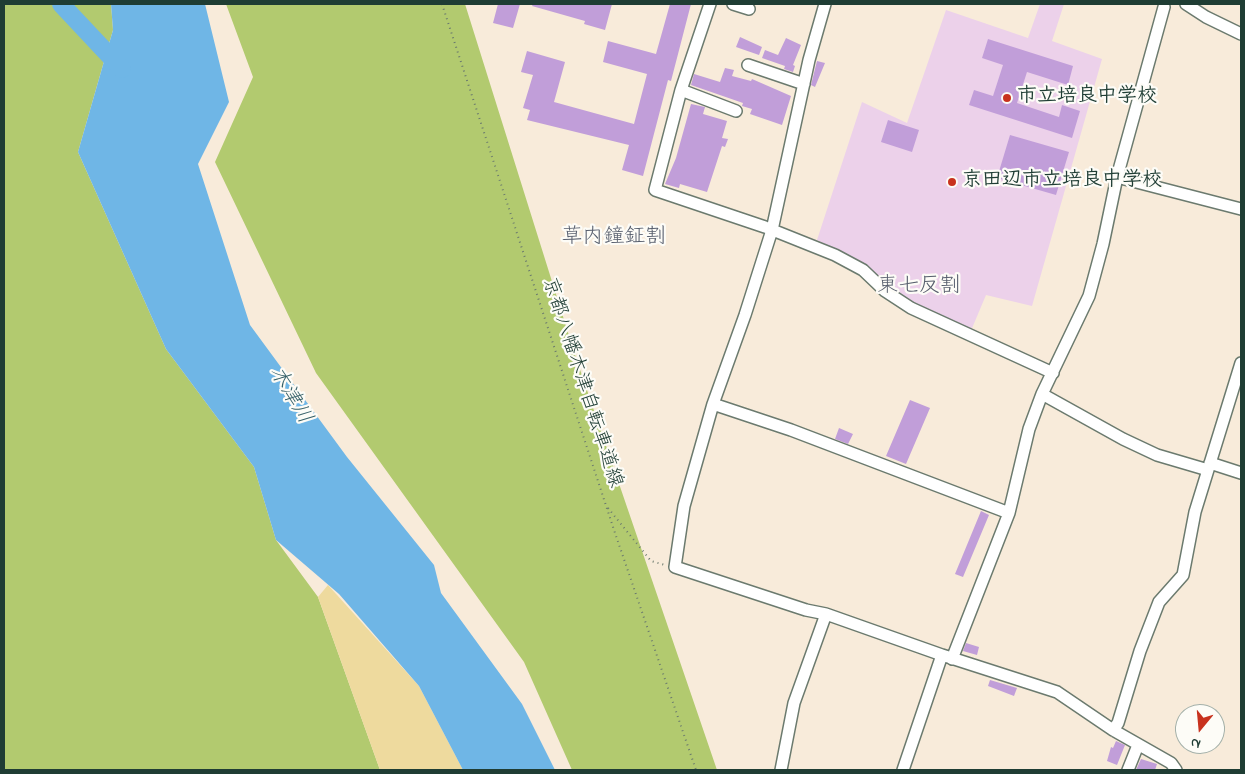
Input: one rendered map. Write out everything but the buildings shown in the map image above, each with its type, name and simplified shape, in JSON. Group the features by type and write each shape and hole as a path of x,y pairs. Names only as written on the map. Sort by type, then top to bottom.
{"street":[{"path":"710,4 681,90 655,190 772,230 835,254 864,270 885,291 911,308 974,339 1053,373"},
{"path":"734,4 749,9"},
{"path":"825,4 804,84 772,230 745,315 713,404 684,506 675,567 806,610 826,614 947,657 1058,692 1113,730 1171,763 1176,770"},
{"path":"903,770 947,657 1009,513 1029,430 1042,394 1089,296 1103,244 1117,178 1167,5 1152,4"},
{"path":"1186,4 1206,17 1241,34"},
{"path":"748,65 804,84"},
{"path":"681,90 736,111"},
{"path":"1117,178 1241,209"},
{"path":"1113,730 1118,722 1140,651 1159,602 1183,575 1195,512 1241,363"},
{"path":"1042,394 1122,439 1156,455 1241,472"},
{"path":"713,404 791,430 1009,513"},
{"path":"781,770 794,703 826,614"},
{"path":"1128,770 1138,745"}],"path":[{"name":"京都八幡木津自転車道線","path":"442,4 606,506 696,770"},
{"path":"606,506 651,561 675,567"}],"shaded area":[{"name":"京田辺市立培良中学校","path":"1040,4 1064,4 1052,41 1102,59 1032,306 986,295 970,333 910,303 862,263 817,240 862,102 907,123 946,10 1028,38"}],"green space":[{"path":"4,4 111,4 113,30 78,152 166,349 254,467 276,540 318,597 380,770 4,770"},
{"path":"226,4 465,4 576,358 717,770 572,770 524,662 316,373 215,162 253,77"}],"sand":[{"path":"328,585 419,686 463,770 380,770 318,597"}],"water":[{"name":"木津川","path":"111,4 205,4 229,102 198,164 250,325 347,457 434,565 441,593 522,704 555,770 463,770 419,686 339,594 276,540 254,467 166,349 78,152 113,30"}],"waterway":[{"path":"61,4 122,69"}],"place":[{"name":"市立培良中学校","path":"1007,98"},
{"name":"京田辺市立培良中学校","path":"952,182"}],"district":[{"name":"草内鐘鉦割","path":"614,239"},
{"name":"東七反割","path":"919,288"}]}
